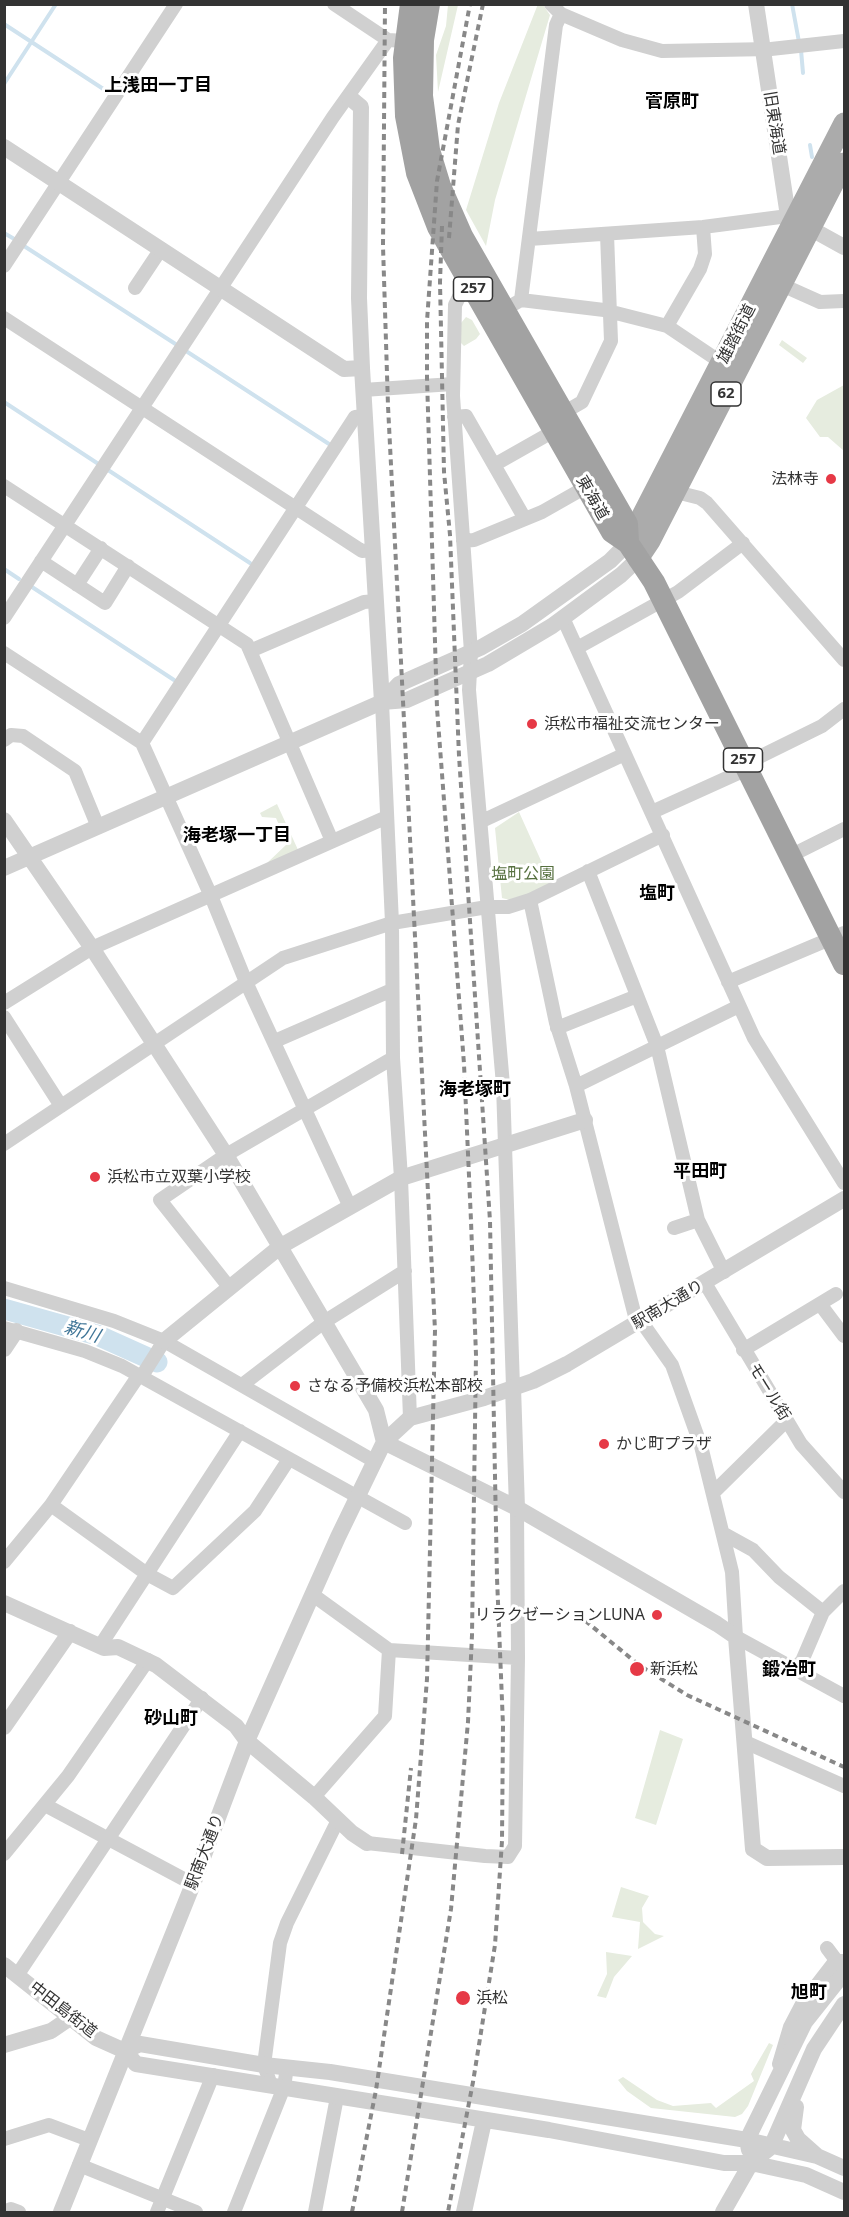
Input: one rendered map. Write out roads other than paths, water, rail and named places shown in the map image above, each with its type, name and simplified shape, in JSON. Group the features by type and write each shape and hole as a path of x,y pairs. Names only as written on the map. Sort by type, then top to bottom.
{"highway":[{"name":"東海道","path":"411,4 397,40 405,106 417,173 438,227 472,288 627,524 633,551"},
{"name":"東海道","path":"429,4 421,77 429,150 454,220 512,305 586,487 612,532 633,551 663,599 790,856 838,935 844,964"}],"main road":[{"name":"雄踏街道","path":"633,551 722,363 798,221 844,123"},
{"name":"雄踏街道","path":"633,551 675,492 782,285 798,221 844,163"}],"street":[{"path":"4,618 349,97 397,40 334,4"},
{"name":"旧東海道","path":"756,4 762,49 798,221"},
{"path":"4,266 169,7"},
{"path":"722,363 667,326 612,312 512,305 529,239 556,25 556,9 652,50 683,53 762,49 844,41"},
{"path":"349,97 361,107 359,298 382,702 392,923 393,1058 401,1178 410,1418"},
{"path":"4,147 344,369 362,368"},
{"path":"529,239 798,221 844,248"},
{"path":"667,326 700,269 705,254 703,227"},
{"path":"494,465 558,422 582,402 599,371 611,341 612,312 607,234"},
{"path":"135,288 160,249"},
{"path":"782,285 820,302 844,301"},
{"path":"6,1606 100,1646 118,1647 148,1660 202,1698 236,1726 248,1741 338,1820 368,1843 508,1857 515,1846 518,1556 503,1084 469,690 471,652 453,384 455,305 459,297 472,288"},
{"path":"4,318 362,551 373,550"},
{"path":"363,390 453,384"},
{"path":"142,743 356,417 364,416"},
{"path":"454,417 466,416 525,519"},
{"path":"4,486 243,641 250,651 291,742 332,841"},
{"path":"463,541 474,540 525,519 586,487"},
{"path":"675,492 704,500 844,660"},
{"path":"577,648 678,592 743,543"},
{"path":"77,585 100,548"},
{"path":"4,868 382,702 407,700 470,672 521,646 621,575 633,551"},
{"path":"382,702 399,684 471,652 542,611 610,561 633,551"},
{"path":"41,561 105,603 128,566"},
{"path":"250,651 364,602 376,601"},
{"path":"563,618 739,1006 781,1082 844,1183"},
{"path":"4,653 142,743 211,896 246,982 350,1207"},
{"path":"652,812 822,726 844,709"},
{"path":"4,740 11,735 23,736 75,771 98,827"},
{"path":"482,821 625,753"},
{"path":"4,1003 92,948 387,817"},
{"path":"4,820 92,948 226,1155 376,1410 384,1442 517,1508 736,1637 844,1696"},
{"path":"790,856 844,829"},
{"path":"4,1144 284,958 392,923 487,907 508,907 530,900 663,835"},
{"path":"588,871 657,1046 699,1220 724,1272"},
{"path":"530,900 557,1028 576,1086 639,1322 672,1365 714,1492 724,1534 732,1572 753,1849 767,1858 844,1857"},
{"path":"728,982 838,935"},
{"path":"275,1041 392,990"},
{"path":"557,1028 637,996"},
{"path":"576,1086 739,1006"},
{"path":"4,1017 61,1106"},
{"path":"230,1287 160,1200 226,1155 303,1108 393,1058"},
{"path":"4,1562 51,1505 162,1343 281,1246 401,1178 585,1120"},
{"name":"駅南大通り","path":"61,2212 248,1741 384,1442 410,1418 484,1398 567,1364 844,1199"},
{"path":"674,1228 699,1220"},
{"path":"242,1385 324,1322 405,1271"},
{"name":"モール街","path":"705,1283 801,1444 844,1492"},
{"path":"4,1288 114,1321 162,1343 242,1385 373,1464"},
{"path":"743,1350 836,1294"},
{"path":"820,1304 844,1336"},
{"path":"4,1348 10,1330 85,1351 142,1374 405,1523"},
{"path":"714,1492 786,1420"},
{"path":"100,1646 240,1431"},
{"path":"51,1505 147,1574 173,1588 255,1511 289,1459"},
{"path":"724,1534 753,1550 779,1577 824,1612"},
{"path":"795,1668 802,1661 824,1612 844,1592"},
{"path":"313,1596 389,1650 518,1658"},
{"path":"4,1727 70,1632"},
{"path":"314,1797 385,1716 389,1650"},
{"path":"4,1854 83,1755 148,1660"},
{"path":"11,1969 106,1839 202,1698"},
{"path":"746,1742 844,1786"},
{"path":"45,1805 193,1884"},
{"path":"278,2086 264,2065 278,1956 284,1931 338,1820"},
{"path":"756,2150 779,2075 838,1961"},
{"name":"中田島街道","path":"11,1969 96,2038 125,2051 136,2064 733,2163 756,2150"},
{"path":"756,2150 839,2011"},
{"path":"723,2212 808,2048 818,2032 839,2011"},
{"path":"4,2045 51,2031 70,2018"},
{"path":"822,2037 823,2047 798,2102 792,2124 798,2139 817,2156 844,2168"},
{"path":"125,2051 140,2043 756,2150 817,2156"},
{"path":"234,2212 278,2086 287,2067"},
{"path":"157,2212 213,2075"},
{"path":"315,2212 337,2097"},
{"path":"464,2212 484,2121"},
{"path":"4,2139 48,2125 89,2140"},
{"path":"756,2150 844,2192"},
{"path":"79,2165 196,2212"},
{"path":"4,2212 11,2209 19,2212"}],"waterway":[{"path":"4,84 56,4"},
{"path":"792,4 799,42"},
{"path":"4,24 111,94"},
{"path":"801,50 803,73"},
{"path":"810,145 812,157"},
{"path":"4,233 16,240"},
{"path":"24,246 177,345"},
{"path":"186,351 329,444"},
{"path":"4,402 100,465"},
{"path":"108,470 250,563"},
{"path":"4,569 19,579"},
{"path":"32,587 174,680"},
{"name":"新川","path":"4,1309 97,1335 157,1362"}],"railway":[{"path":"352,2212 376,2090 416,1819 427,1679 435,1330 388,406 383,246 385,4"},
{"path":"402,2212 451,1909 468,1722 472,1635 476,1355 464,1064 437,708 427,378 427,321 437,181 470,4"},
{"path":"449,238 458,125 483,4"},
{"path":"442,226 440,282 444,472 450,535 459,756 490,1221 497,1578 503,1725 502,1841 495,1945 473,2082 448,2212"},
{"path":"577,1614 639,1665 687,1695 844,1767"},
{"path":"402,1854 411,1768"}],"place":[{"name":"法林寺","path":"831,479"},
{"name":"浜松市福祉交流センター","path":"532,724"},
{"name":"浜松市立双葉小学校","path":"95,1177"},
{"name":"さなる予備校浜松本部校","path":"295,1386"},
{"name":"かじ町プラザ","path":"604,1444"},
{"name":"リラクゼーションLUNA","path":"657,1615"},
{"name":"新浜松","path":"637,1669"},
{"name":"浜松","path":"463,1998"}],"district":[{"name":"上浅田一丁目","path":"158,86"},
{"name":"菅原町","path":"672,102"},
{"name":"海老塚一丁目","path":"237,836"},
{"name":"塩町","path":"657,894"},
{"name":"海老塚町","path":"475,1090"},
{"name":"平田町","path":"700,1172"},
{"name":"鍛冶町","path":"789,1670"},
{"name":"砂山町","path":"171,1719"},
{"name":"旭町","path":"809,1993"}],"park label":[{"name":"塩町公園","path":"523,874"}]}
